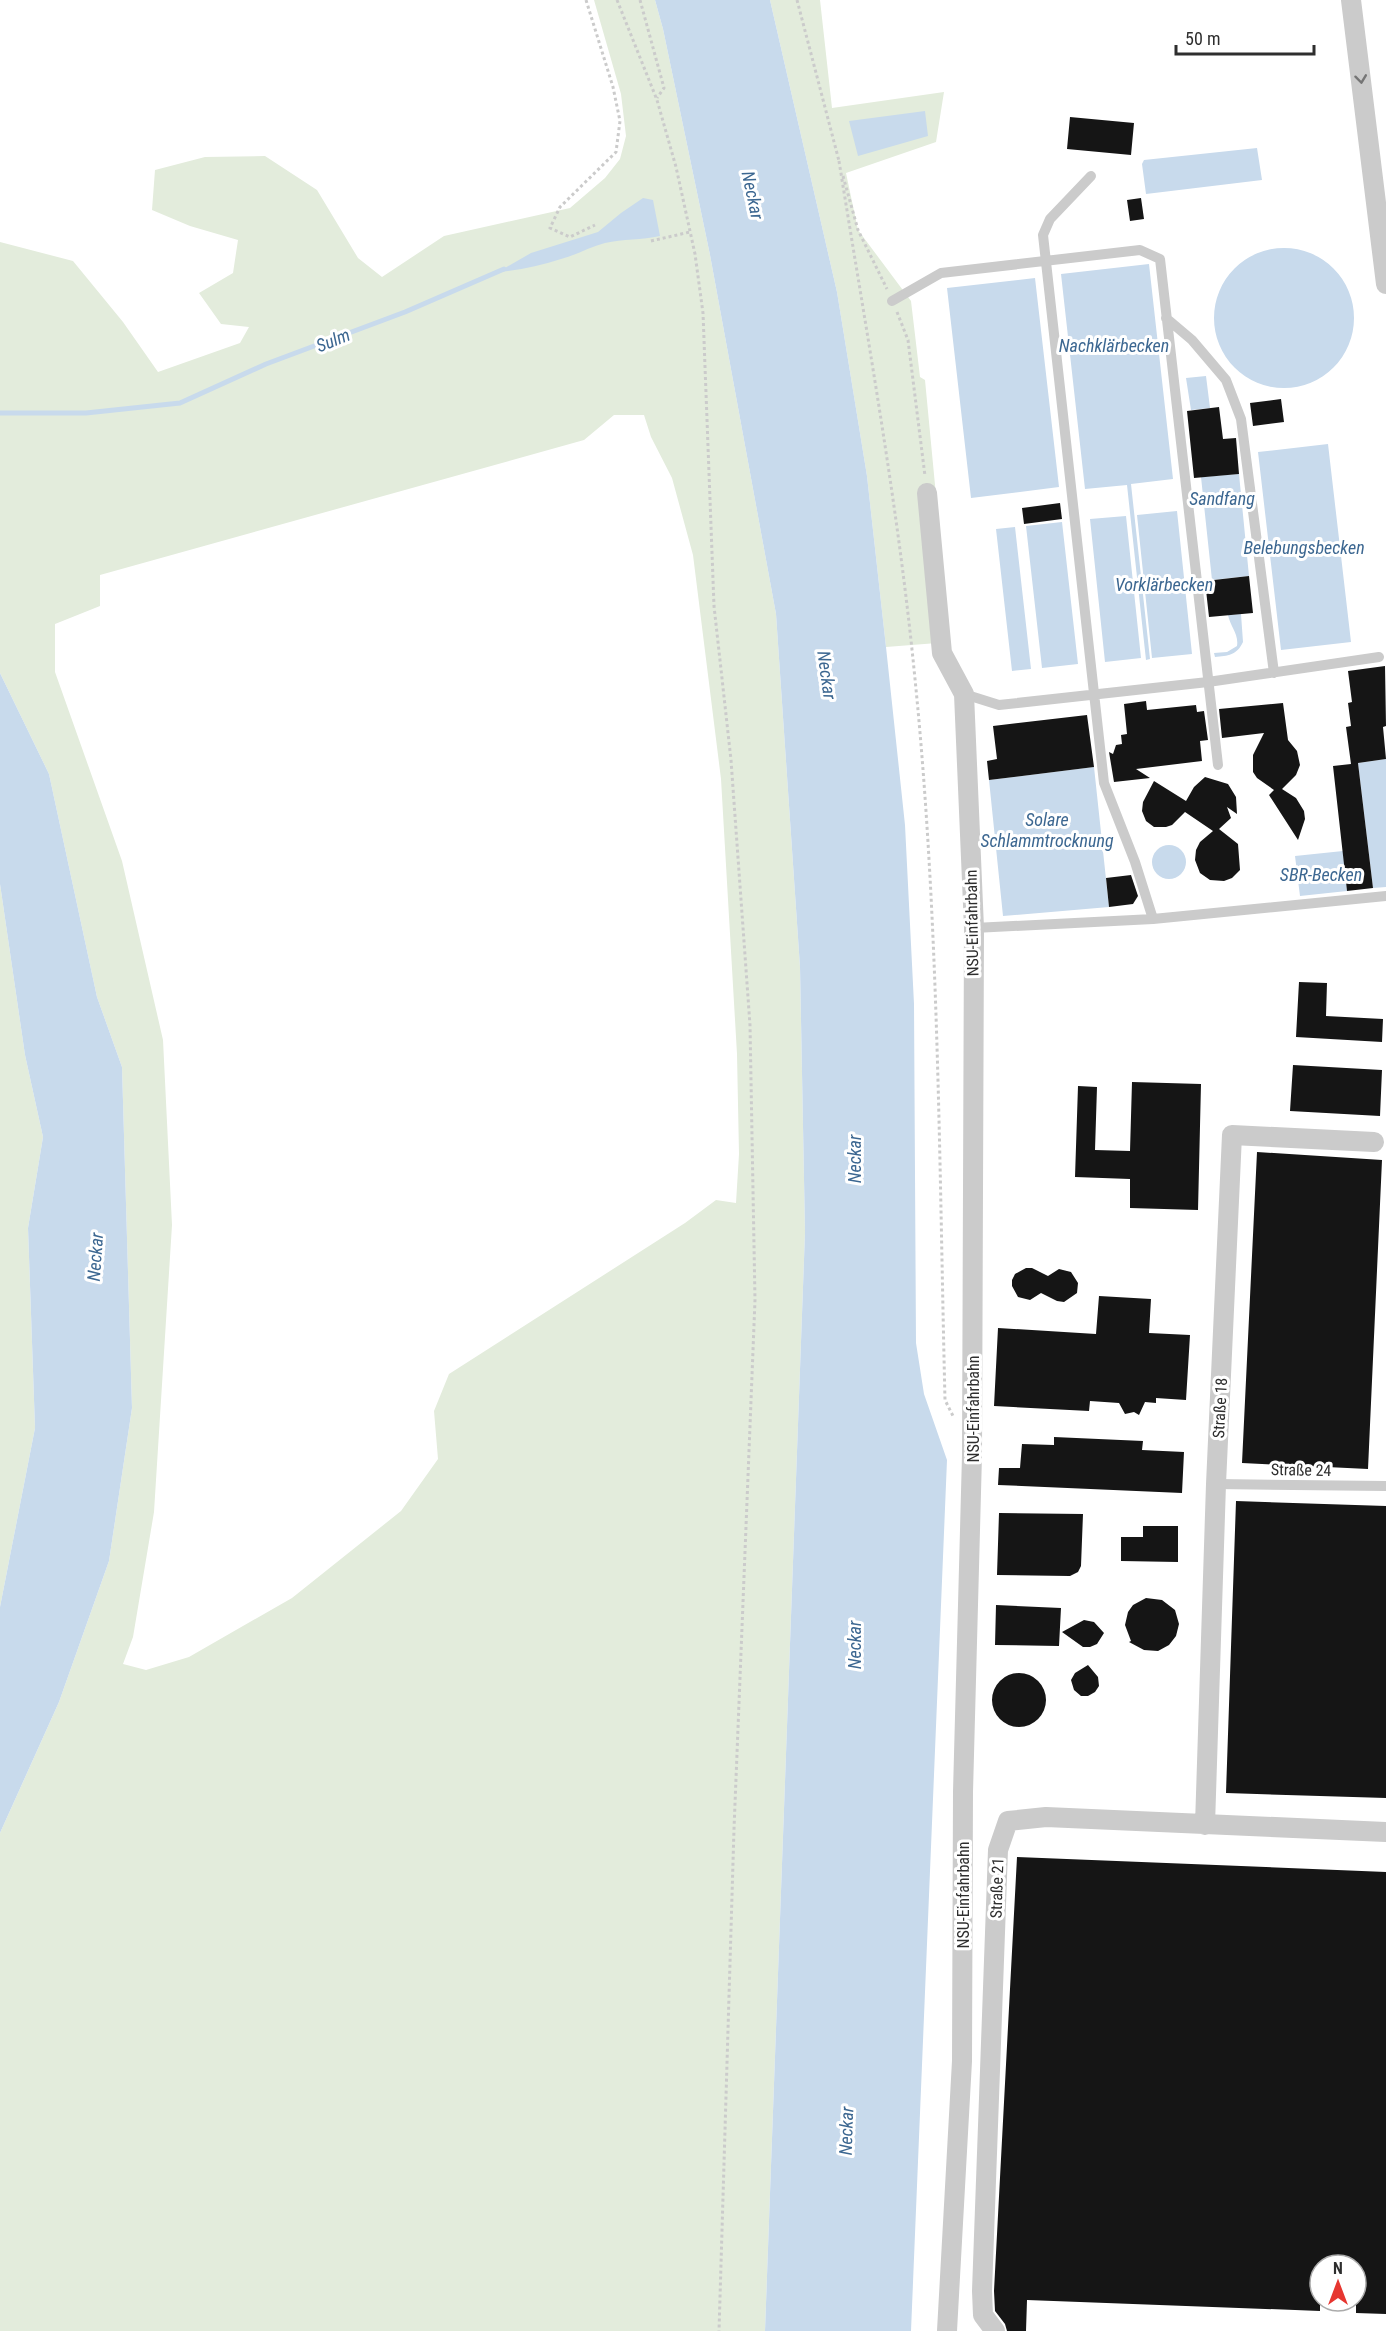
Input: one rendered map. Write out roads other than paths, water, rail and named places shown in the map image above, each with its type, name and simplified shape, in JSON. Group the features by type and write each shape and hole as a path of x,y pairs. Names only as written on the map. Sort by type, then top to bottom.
{"street":[{"path":"1352,0 1386,284"},
{"name":"NSU-Einfahrbahn","path":"927,493 942,653 964,694 974,928 973,1444 963,1792 962,2061 947,2331"},
{"name":"Straße 18","path":"1205,1825 1216,1484 1232,1135 1374,1142"},
{"name":"Straße 21","path":"995,2331 983,2323 982,2291 998,1850 1008,1821 1046,1817 1386,1832"}],"lane":[{"path":"1355,31 1361,0"},
{"path":"1091,176 1050,219 1043,235 1104,783 1135,862 1153,919"},
{"path":"892,301 941,273 1140,250 1160,259 1218,765"},
{"path":"1166,318 1192,340 1226,380 1241,419 1274,673"},
{"path":"964,694 999,705 1208,682 1379,657"},
{"path":"974,928 1153,919 1386,896"},
{"name":"Straße 24","path":"1216,1484 1386,1486"}],"water":[{"name":"Neckar","path":"655,0 770,0 837,292 867,476 886,647 905,825 914,1004 916,1343 924,1394 947,1460 911,2331 765,2331 805,1232 800,967 776,614 710,255"},
{"path":"925,111 928,136 858,156 849,121"},
{"path":"1257,148 1262,180 1146,194 1142,164 1144,160"},
{"path":"643,198 653,200 660,236 605,243 545,264 498,272 531,253 598,232"},
{"name":"Nachklärbecken","path":"1284,248 1311,253 1334,268 1349,291 1354,318 1349,345 1334,368 1311,383 1284,388 1257,383 1234,368 1219,345 1214,318 1219,291 1234,268 1257,253"},
{"name":"Nachklärbecken","path":"1149,264 1173,479 1131,484 1150,659 1146,660 1127,485 1085,489 1061,274"},
{"name":"Nachklärbecken","path":"1035,278 1059,487 971,498 947,288"},
{"path":"1206,376 1210,408 1191,410 1186,378"},
{"name":"Belebungsbecken","path":"1328,444 1351,642 1281,650 1258,452"},
{"name":"Sandfang","path":"1239,474 1249,576 1212,580 1201,477"},
{"name":"Vorklärbecken","path":"1177,511 1192,654 1152,658 1137,515"},
{"path":"1126,516 1141,658 1105,662 1090,519"},
{"path":"1062,522 1078,664 1042,668 1026,526"},
{"path":"1015,527 1031,669 1012,671 996,529"},
{"path":"1241,614 1243,642 1241,646 1232,654 1215,657 1214,653 1227,652 1237,646 1237,638 1228,615"},
{"name":"Neckar","path":"0,673 49,774 97,997 122,1067 132,1408 109,1561 59,1702 0,1833 0,1607 35,1428 28,1228 43,1137 25,1055 0,884"},
{"name":"SBR-Becken","path":"1386,759 1386,887 1373,888 1358,763"},
{"name":"Solare Schlammtrocknung","path":"1094,767 1109,907 1003,916 989,780"},
{"path":"1169,845 1181,850 1186,862 1181,874 1169,879 1157,874 1152,862 1157,850"},
{"name":"SBR-Becken","path":"1343,851 1347,891 1300,896 1295,856"}],"waterway":[{"name":"Sulm","path":"0,413 86,413 180,403 266,364 405,312 504,269"}]}
